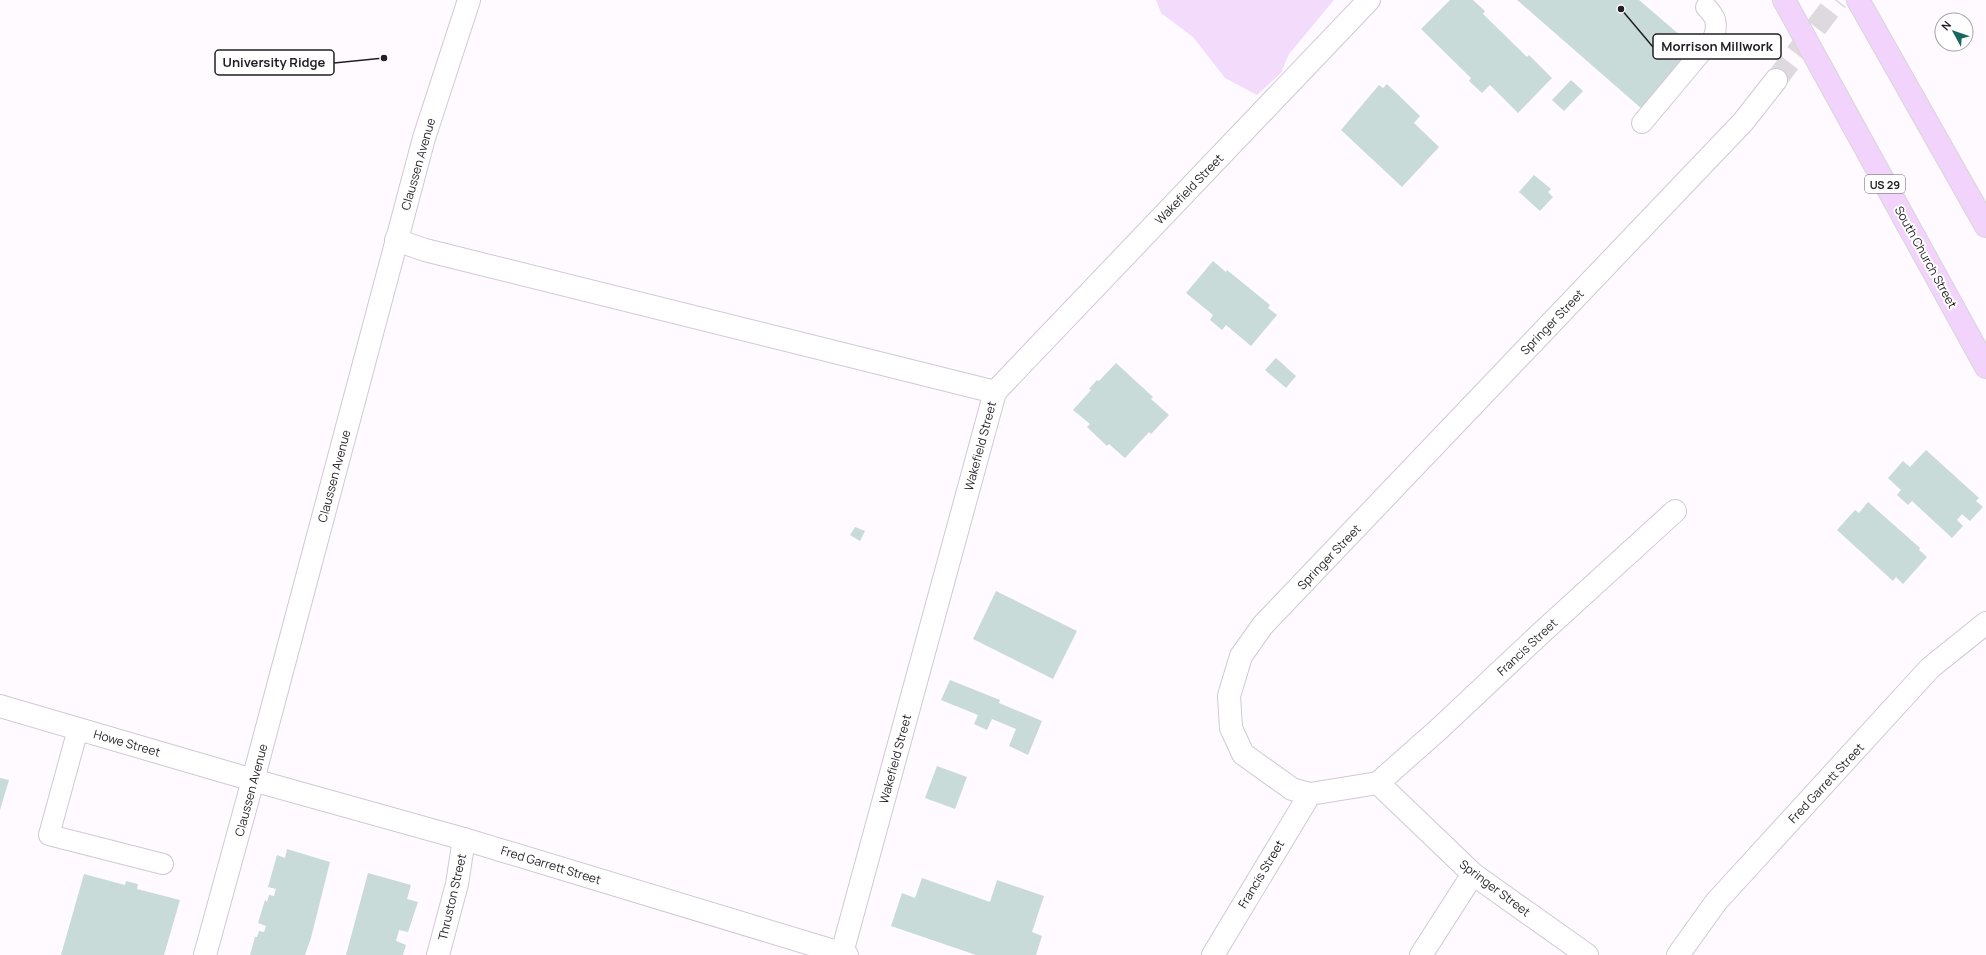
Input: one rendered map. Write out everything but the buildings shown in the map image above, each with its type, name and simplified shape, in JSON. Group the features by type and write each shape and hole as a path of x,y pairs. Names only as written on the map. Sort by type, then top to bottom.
{"main road":[{"name":"South Church Street","path":"1784,0 1986,367"},
{"path":"1858,0 1986,226"}],"street":[{"name":"Claussen Avenue","path":"205,955 424,138 469,0"},
{"name":"Wakefield Street","path":"844,954 995,392 1369,0"},
{"name":"Springer Street","path":"1587,955 1473,874 1378,783 1310,794 1292,789 1243,754 1230,728 1229,696 1241,656 1263,626 1743,122 1776,80"},
{"path":"396,240 425,250 995,392"},
{"name":"Francis Street","path":"1378,783 1439,729 1540,634 1675,511"},
{"name":"Fred Garrett Street","path":"1678,955 1716,902 1930,668 1986,623"},
{"name":"Howe Street","path":"0,706 253,780"},
{"name":"Fred Garrett Street","path":"253,780 464,839 844,954"},
{"name":"Francis Street","path":"1213,955 1310,794"},
{"name":"Thruston Street","path":"438,955 457,884 464,839"},
{"path":"1421,955 1473,874"}],"lane":[{"path":"1642,124 1714,37 1717,27 1716,18 1708,2"},
{"path":"78,729 49,835 163,864"}],"shaded area":[{"path":"1156,0 1334,0 1289,54 1281,73 1257,95 1225,78 1193,37 1161,13"}],"tunnel":[{"path":"1776,80 1837,0"}],"place":[{"name":"Morrison Millwork","path":"1621,9"},
{"name":"University Ridge","path":"384,58"}]}
